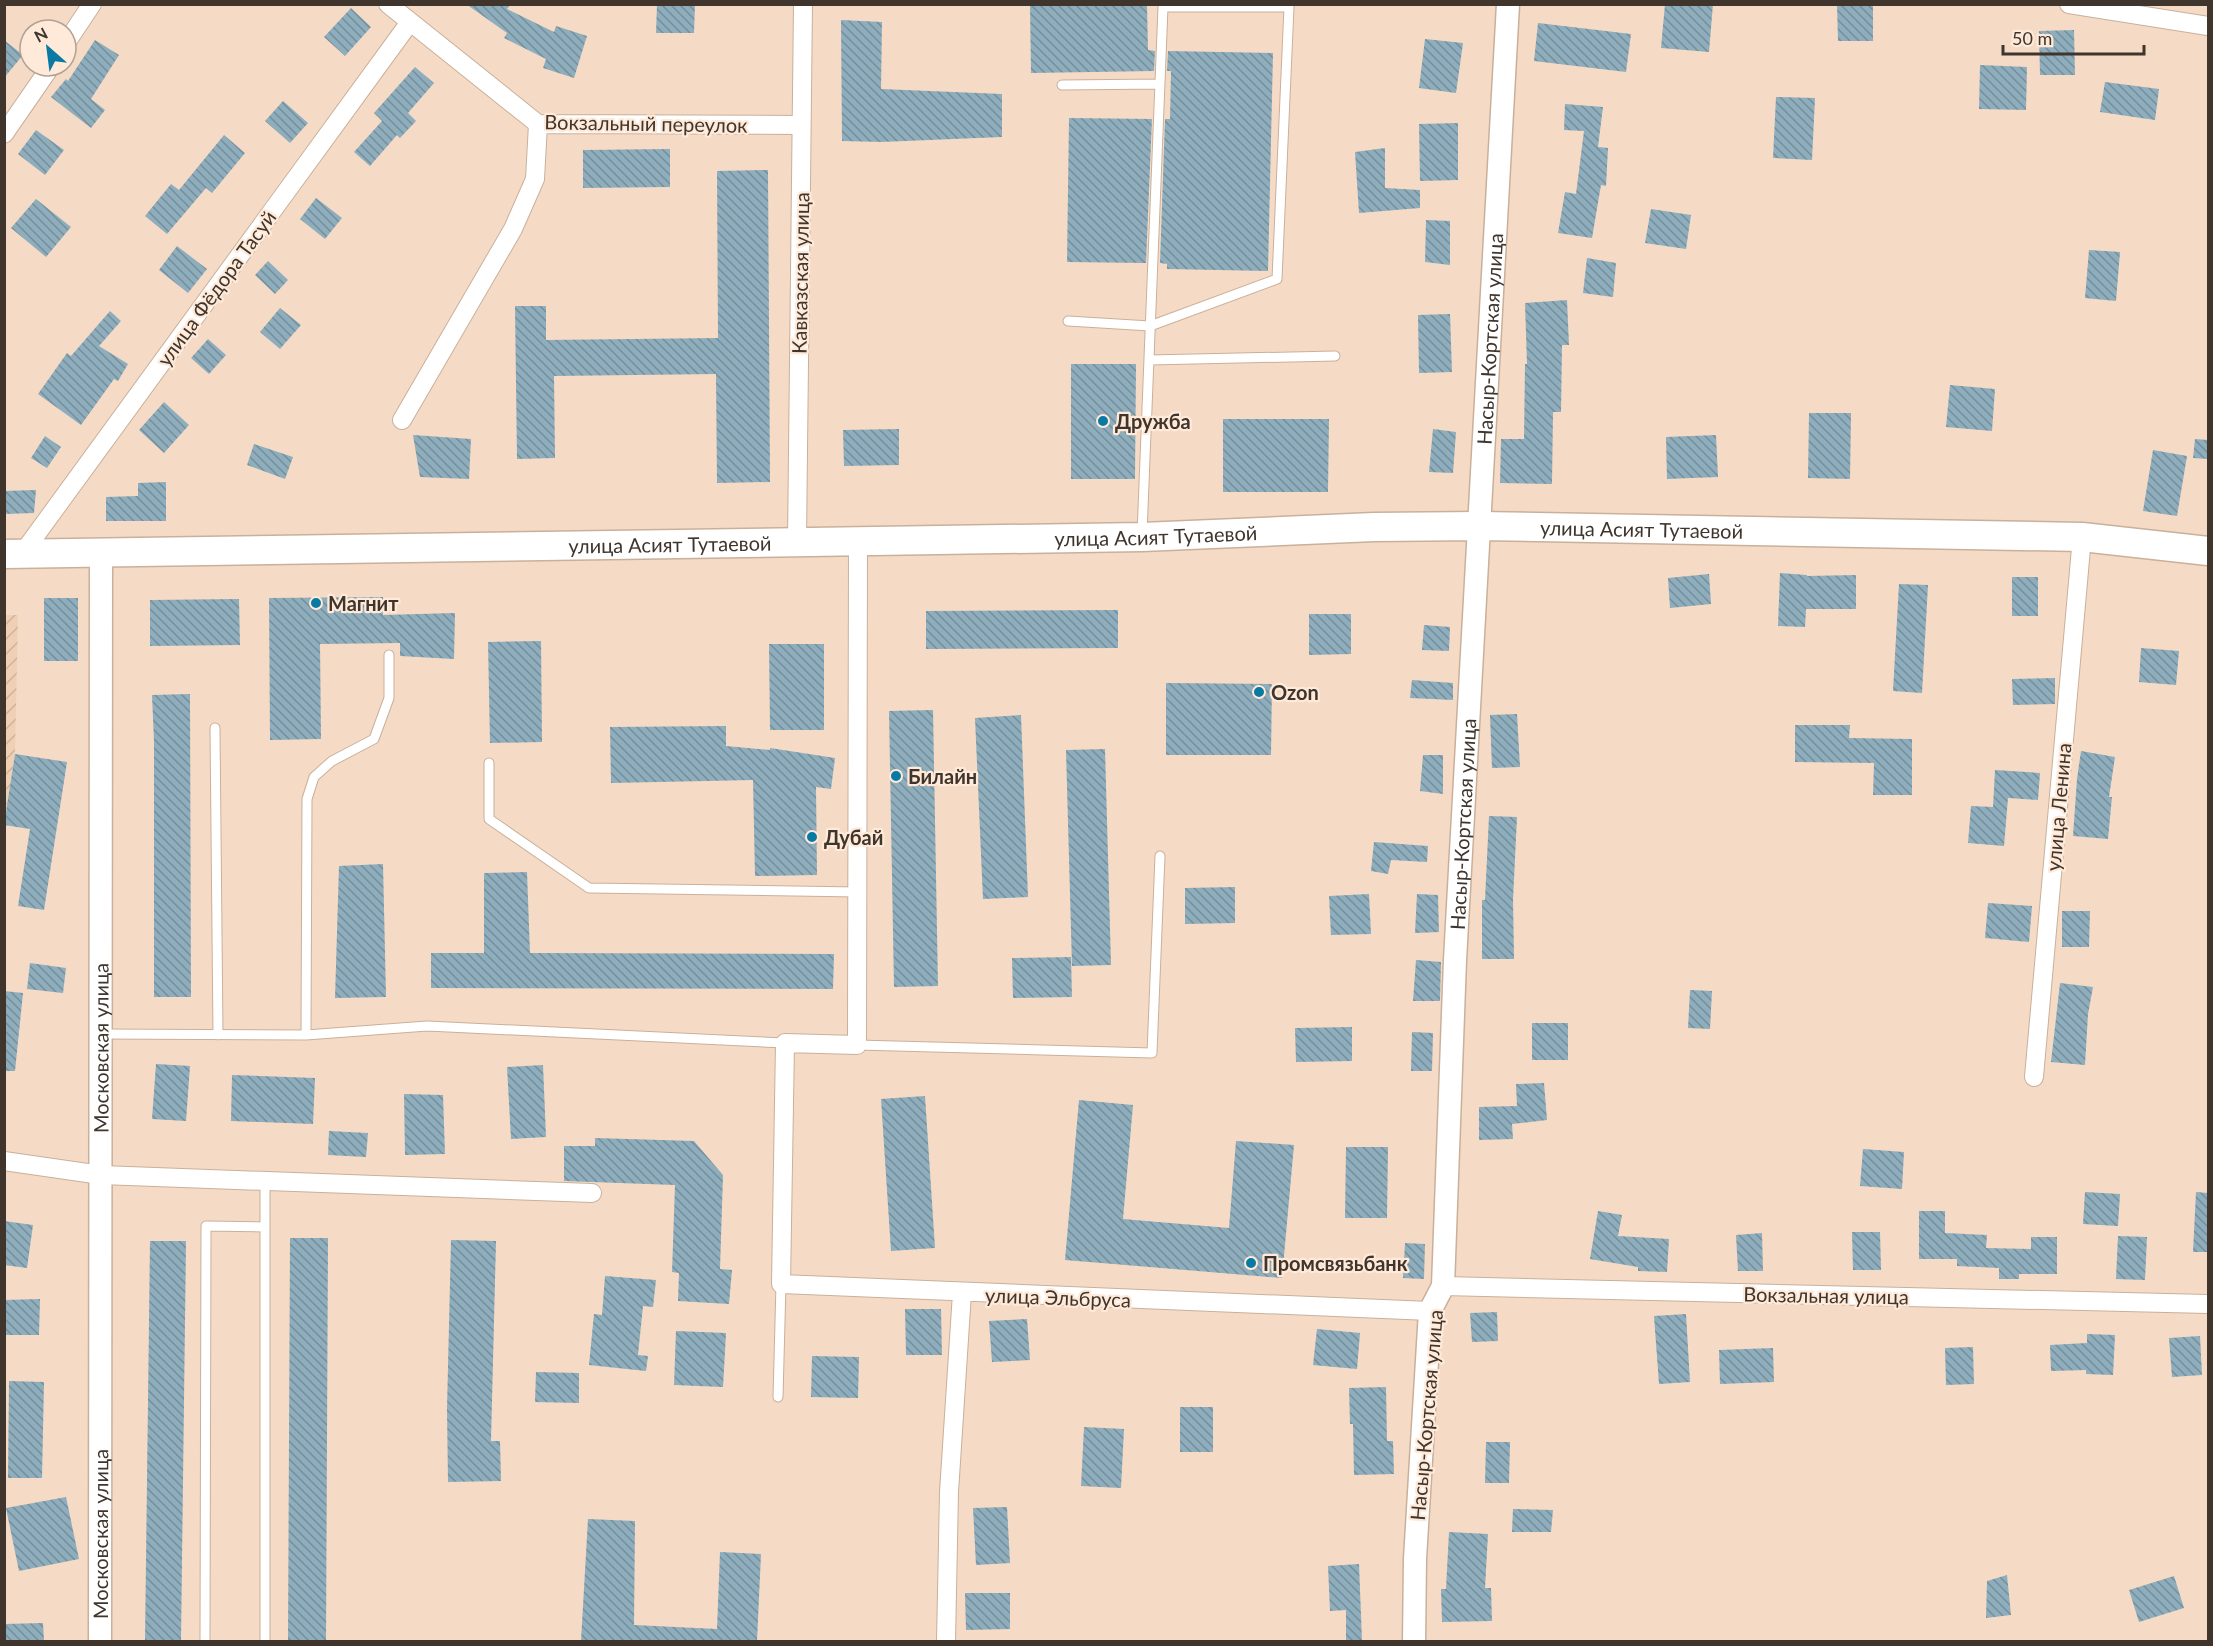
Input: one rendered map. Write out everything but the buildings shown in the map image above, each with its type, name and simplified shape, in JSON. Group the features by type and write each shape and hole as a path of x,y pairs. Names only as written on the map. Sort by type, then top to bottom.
{"main road":[{"name":"улица Асият Тутаевой","path":"101,552 1142,537 1374,526 2082,537 2208,551"},
{"path":"13,554 101,552"}],"street":[{"path":"78,25 92,4"},
{"name":"Вокзальный переулок","path":"388,4 538,124 801,125"},
{"name":"Кавказская улица","path":"797,541 803,4"},
{"name":"Насыр-Кортская улица","path":"1414,1641 1415,1559 1430,1311 1443,1286 1455,960 1508,4"},
{"path":"2069,4 2208,26"},
{"name":"улица Фёдора Тасуй","path":"13,554 410,22"},
{"path":"4,135 43,78"},
{"path":"402,420 513,229 535,178 538,124"},
{"name":"улица Ленина","path":"2034,1077 2082,537"},
{"path":"858,540 857,1045 785,1043 781,1284 962,1293"},
{"name":"Московская улица","path":"99,1641 101,552"},
{"path":"4,1161 101,1175 592,1193"},
{"name":"Вокзальная улица","path":"1443,1286 2208,1304"},
{"name":"улица Эльбруса","path":"946,1641 949,1492 962,1293 1430,1311"}],"lane":[{"path":"1068,321 1150,326 1277,279 1289,7 1163,7 1150,326 1142,537"},
{"path":"1062,85 1160,84"},
{"path":"1149,360 1335,356"},
{"path":"306,1035 307,799 314,777 320,771 332,761 374,740 389,698 388,655"},
{"path":"215,728 218,1035"},
{"path":"489,763 489,819 589,888 858,892"},
{"path":"857,1045 1152,1053 1160,856"},
{"path":"101,1034 306,1035 427,1026 785,1043"},
{"path":"265,1182 265,1641"},
{"path":"205,1641 206,1226 264,1227"},
{"path":"778,1397 781,1284"}],"shaded area":[{"path":"5,615 18,615 15,754 5,821"}],"place":[{"name":"Дружба","path":"1103,421"},
{"name":"Магнит","path":"316,603"},
{"name":"Ozon","path":"1259,692"},
{"name":"Билайн","path":"896,776"},
{"name":"Дубай","path":"812,837"},
{"name":"Промсвязьбанк","path":"1251,1263"}]}
